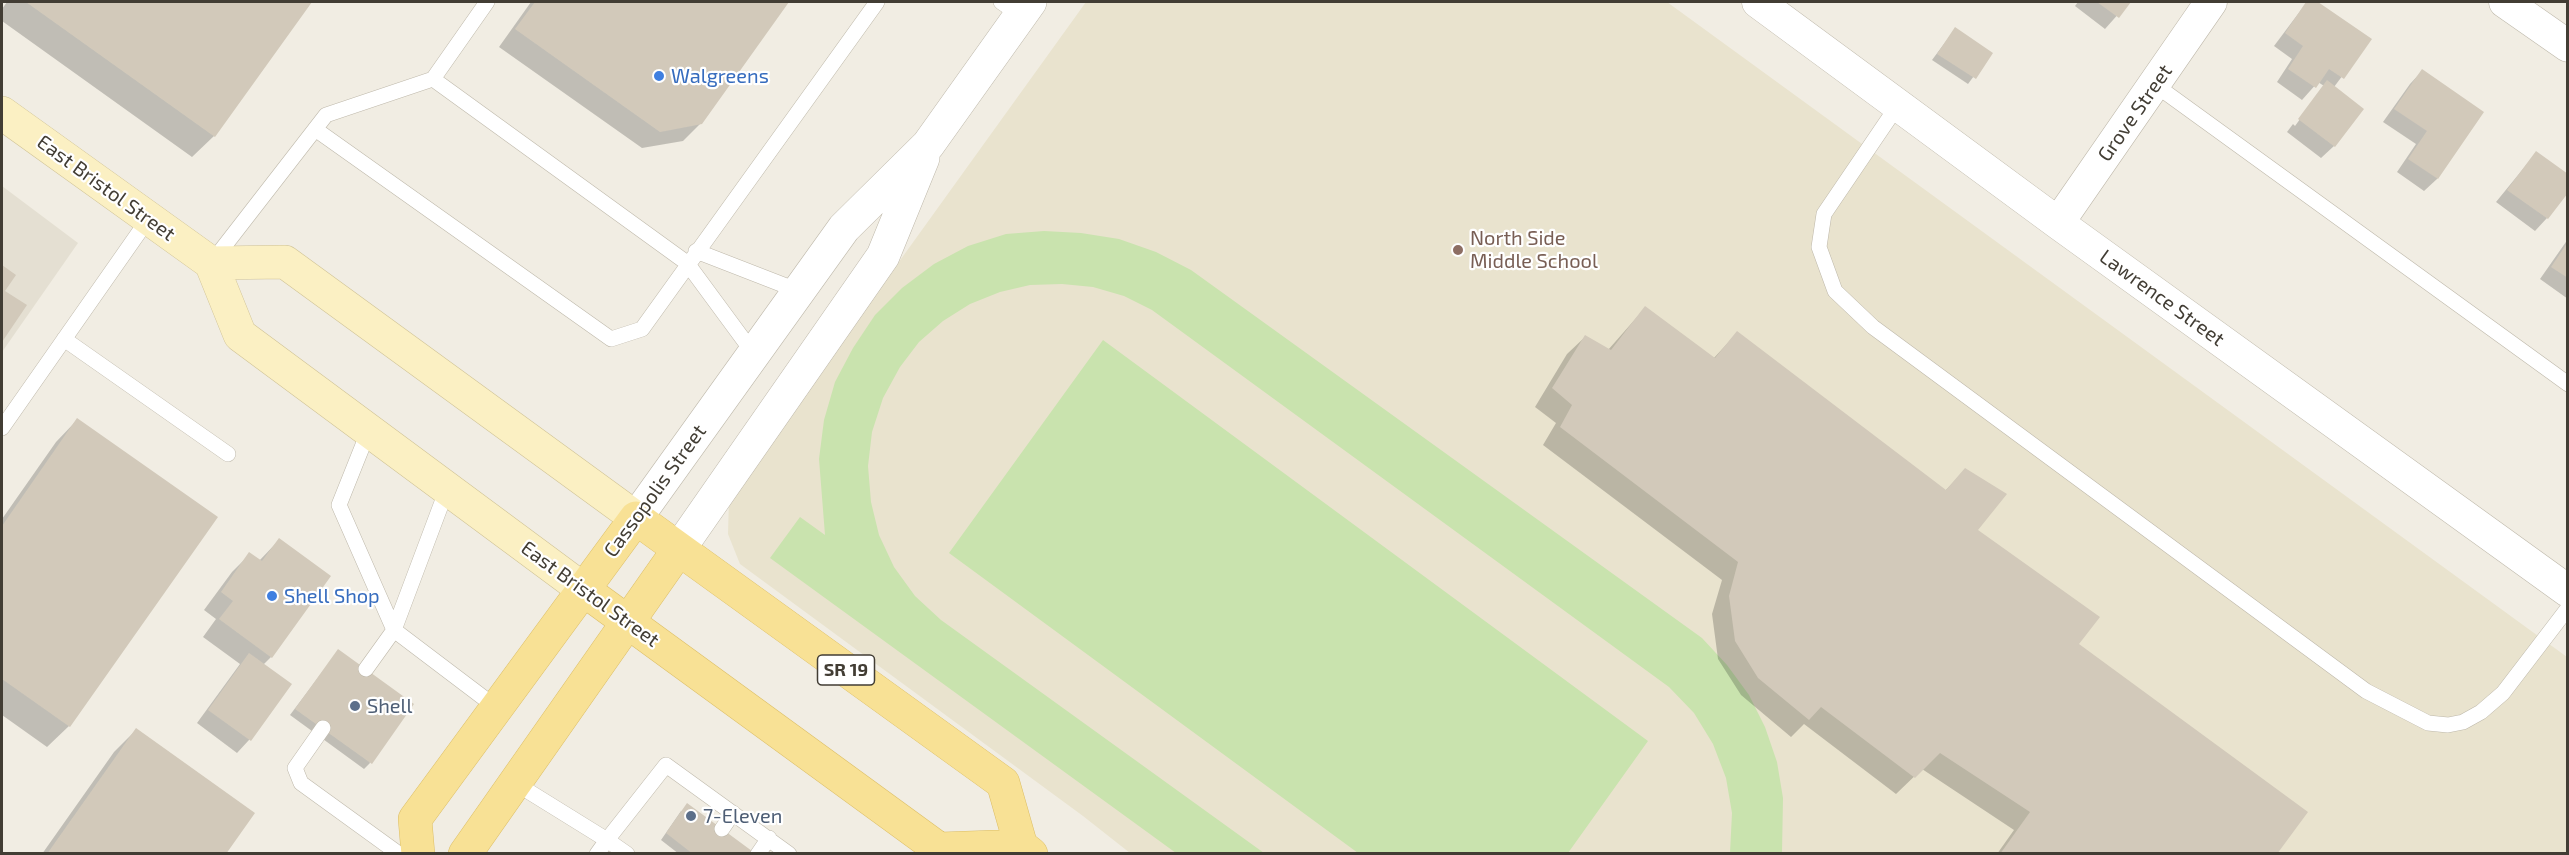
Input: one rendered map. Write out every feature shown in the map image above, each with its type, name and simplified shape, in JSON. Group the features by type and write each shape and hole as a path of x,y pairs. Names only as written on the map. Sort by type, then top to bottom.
{"main road":[{"name":"East Bristol Street","path":"2,113 211,263 240,335 628,623 939,849 1026,850 1003,783 285,262 211,263"},
{"name":"Cassopolis Street","path":"418,854 415,819 636,518"},
{"name":"Cassopolis Street","path":"465,854 679,549"}],"street":[{"name":"Lawrence Street","path":"1758,2 2058,224 2568,591"},
{"name":"Grove Street","path":"2058,224 2211,2"},
{"path":"2505,2 2568,46"},
{"name":"Cassopolis Street","path":"679,549 883,256 928,145 1017,6"},
{"name":"Cassopolis Street","path":"636,518 844,228 928,145"}],"lane":[{"path":"211,263 326,115 432,79 487,2"},
{"path":"315,129 611,339 642,329 878,2"},
{"path":"432,79 692,257 799,291"},
{"path":"2154,84 2568,384"},
{"path":"1898,105 1824,214 1819,247 1835,291 1873,327 2366,691 2428,723 2448,725 2463,722 2481,712 2503,693 2568,608"},
{"path":"2,428 149,218"},
{"path":"692,257 754,354"},
{"path":"64,339 228,454"},
{"path":"369,430 339,506 394,630 496,708"},
{"path":"366,669 394,630 447,489"},
{"path":"323,728 295,768 302,783 399,854"},
{"path":"597,854 666,765 789,854"},
{"path":"515,783 627,854"},
{"path":"722,828 733,813"},
{"path":"758,854 769,838"}],"shaded area":[{"name":"North Side Middle School","path":"1086,2 1667,2 2567,657 2567,853 1130,853 740,564 728,534 729,498"},
{"path":"2,186 78,243 2,352"}],"green space":[{"path":"1044,231 1081,233 1119,239 1156,252 1191,270 1702,638 1727,665 1749,695 1765,727 1777,762 1783,798 1782,853 1730,853 1732,813 1726,778 1713,744 1694,713 1669,687 1152,310 1124,296 1093,287 1062,284 1030,285 1000,292 970,304 943,321 919,342 900,367 883,398 872,432 868,466 871,502 879,535 894,567 915,596 941,620 1264,853 1176,853 770,558 800,517 825,535 819,459 824,420 835,382 853,348 875,315 902,288 934,264 968,246 1006,234"},
{"path":"1103,340 1648,741 1568,853 1358,853 949,553"}],"building":[{"path":"26,2 312,2 215,137"},
{"name":"Walgreens","path":"535,2 789,2 702,124 660,132 515,29"},
{"path":"2097,2 2131,2 2119,18"},
{"path":"2306,2 2318,2 2372,39 2344,79 2329,69 2316,88 2288,69 2303,46 2285,33"},
{"path":"1955,27 1993,53 1976,79 1937,54"},
{"path":"2422,69 2484,112 2438,179 2408,159 2427,131 2394,109"},
{"path":"2327,80 2364,109 2335,147 2298,119"},
{"path":"2536,151 2568,174 2568,193 2548,219 2507,190"},
{"path":"2568,242 2568,278 2551,267"},
{"path":"2,265 16,275 5,291 27,305 2,342"},
{"path":"1645,306 1715,358 1737,331 1946,490 1965,468 2007,494 1978,530 2100,617 2079,644 2308,812 2277,854 2000,854 2030,812 1940,753 1915,778 1821,707 1809,720 1758,678 1735,641 1729,596 1738,562 1560,427 1572,405 1552,388 1585,335 1611,350"},
{"path":"77,418 218,517 70,727 2,679 2,526"},
{"name":"Shell Shop","path":"279,538 331,576 272,658 219,619 233,601 221,592 249,552 262,561"},
{"name":"Shell","path":"338,649 414,704 372,764 295,709"},
{"path":"249,653 292,684 251,741 208,710"},
{"path":"136,728 255,813 226,854 47,854"},
{"name":"7-Eleven","path":"687,803 756,854 693,854 666,833"}],"place":[{"name":"Walgreens","path":"659,76"},
{"name":"North Side Middle School","path":"1458,250"},
{"name":"Shell Shop","path":"272,596"},
{"name":"Shell","path":"355,706"},
{"name":"7-Eleven","path":"691,816"}]}
